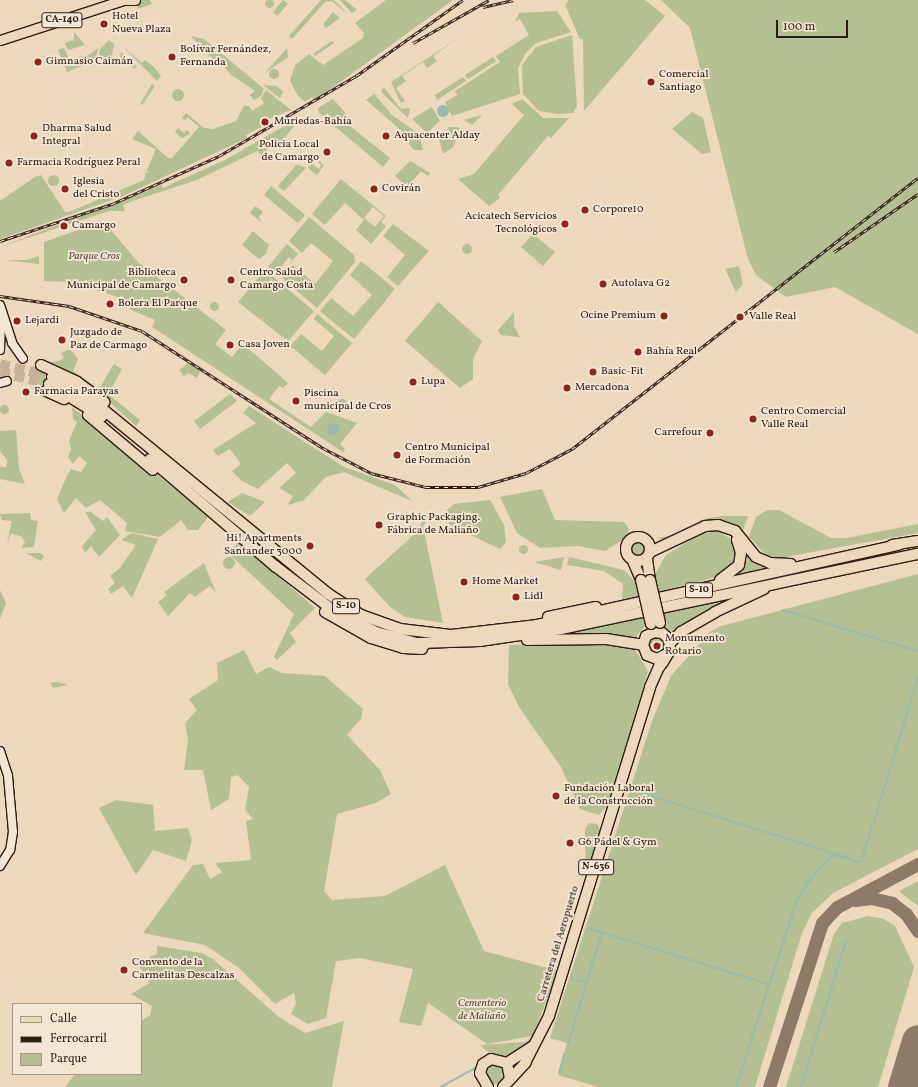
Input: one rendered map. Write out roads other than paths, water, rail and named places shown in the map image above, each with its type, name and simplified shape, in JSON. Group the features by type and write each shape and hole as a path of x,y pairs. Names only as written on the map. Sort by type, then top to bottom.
{"highway":[{"path":"41,365 94,393 185,480"},
{"name":"S-10","path":"918,541 898,544 625,608 499,630 430,634 400,629 361,615 322,589 185,480 94,402 49,384 103,418 275,566 357,624 419,643 480,641 561,629 918,554"},
{"path":"718,525 734,536 741,552 735,572 720,580"},
{"path":"633,561 648,556 705,526 718,525 735,531 760,560 791,564"},
{"path":"646,580 627,554 628,543 636,537 648,541 679,539"},
{"path":"648,541 646,580 656,628 670,643 681,632 753,593 844,569"},
{"path":"499,630 791,564 898,544"},
{"path":"275,566 312,602 357,632 403,648 458,647 560,639 606,639 645,650 657,659 667,654"},
{"path":"645,650 656,628"},
{"path":"419,643 458,647"},
{"name":"N-636","path":"667,654 670,643"},
{"name":"Carretera del Aeropuerto","path":"534,1045 552,1005 650,687 652,672 645,650"},
{"name":"Carretera del Aeropuerto","path":"650,687 667,654"},
{"path":"488,1087 480,1077 483,1064 495,1058 507,1063 534,1045"},
{"name":"N-636","path":"507,1083 525,1063 534,1045"},
{"name":"N-636","path":"507,1063 507,1083"}],"main road":[{"name":"CA-140","path":"0,34 107,0"},
{"name":"CA-140","path":"0,40 122,0"},
{"path":"126,0 134,0"}],"street":[{"path":"0,308 0,350"},
{"path":"0,308 16,351 23,359"},
{"path":"0,751 8,776 13,832 10,850 0,866"}],"waterway":[{"path":"783,610 917,651"},
{"path":"874,822 918,677"},
{"path":"632,790 849,858"},
{"path":"736,1087 796,902 811,878 834,855 861,862 872,826"},
{"path":"588,928 768,984"},
{"path":"568,1044 602,933"},
{"path":"801,1087 846,941"},
{"path":"572,979 586,982"},
{"path":"559,1073 564,1055"},
{"path":"441,1087 474,1069"}],"tunnel":[{"path":"0,364 52,377"},
{"path":"0,372 49,384"}],"railway":[{"path":"0,241 112,204 219,156 356,76 463,0"},
{"path":"413,43 489,0"},
{"path":"483,7 513,0"},
{"path":"0,296 69,306 142,331 323,448 371,473 426,487 478,487 526,473 572,449 918,178"},
{"path":"834,252 918,194"}],"place":[{"name":"Hotel Nueva Plaza","path":"104,24"},
{"name":"Bolívar Fernández, Fernanda","path":"172,57"},
{"name":"Gimnasio Caimán","path":"38,62"},
{"name":"Comercial Santiago","path":"651,82"},
{"name":"Muriedas-Bahía","path":"265,122"},
{"name":"Dharma Salud Integral","path":"34,136"},
{"name":"Aquacenter Alday","path":"386,136"},
{"name":"Policia Local de Camargo","path":"327,152"},
{"name":"Farmacia Rodríguez Peral","path":"9,163"},
{"name":"Iglesia del Cristo","path":"65,189"},
{"name":"Covirán","path":"374,189"},
{"name":"Corpore10","path":"585,210"},
{"name":"Acicatech Servicios Tecnológicos","path":"565,224"},
{"name":"Camargo","path":"64,226"},
{"name":"Biblioteca Municipal de Camargo","path":"184,280"},
{"name":"Centro Salud Camargo Costa","path":"231,280"},
{"name":"Autolava G2","path":"603,284"},
{"name":"Bolera El Parque","path":"110,304"},
{"name":"Ocine Premium","path":"664,316"},
{"name":"Valle Real","path":"740,317"},
{"name":"Lejardi","path":"17,321"},
{"name":"Juzgado de Paz de Carmago","path":"62,340"},
{"name":"Casa Joven","path":"230,345"},
{"name":"Bahía Real","path":"638,352"},
{"name":"Basic-Fit","path":"593,372"},
{"name":"Lupa","path":"413,382"},
{"name":"Mercadona","path":"567,388"},
{"name":"Farmacia Parayas","path":"26,392"},
{"name":"Piscina municipal de Cros","path":"296,401"},
{"name":"Centro Comercial Valle Real","path":"753,419"},
{"name":"Carrefour","path":"710,433"},
{"name":"Centro Municipal de Formación","path":"397,455"},
{"name":"Graphic Packaging. Fábrica de Maliaño","path":"379,525"},
{"name":"Hi! Apartments Santander 3000","path":"310,546"},
{"name":"Home Market","path":"464,582"},
{"name":"Lidl","path":"516,597"},
{"name":"Monumento Rotario","path":"657,646"},
{"name":"Fundación Laboral de la Construcción","path":"556,796"},
{"name":"G6 Pádel & Gym","path":"570,843"},
{"name":"Convento de la Carmelitas Descalzas","path":"124,970"}],"park label":[{"name":"Parque Cros","path":"94,257"},
{"name":"Cementerio de Maliaño","path":"482,1011"}]}
